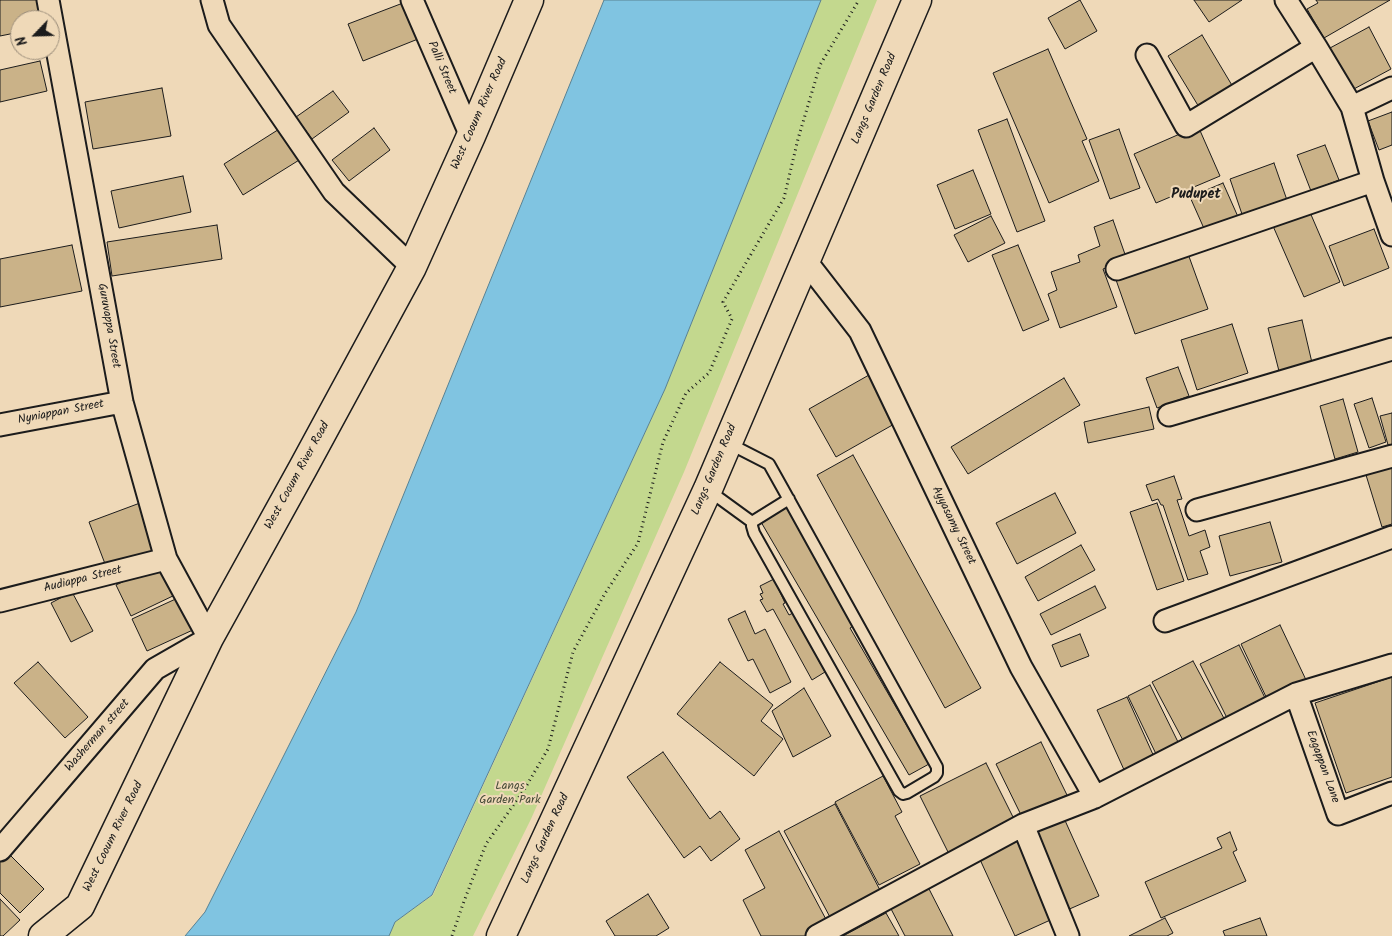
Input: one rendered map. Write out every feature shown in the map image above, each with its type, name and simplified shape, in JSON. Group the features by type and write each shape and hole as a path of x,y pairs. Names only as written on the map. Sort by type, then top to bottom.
{"street":[{"name":"Guruvappa Street","path":"48,0 122,402 166,559 183,587 209,638"},
{"path":"212,0 219,25 334,192 412,266"},
{"name":"Palli Street","path":"412,0 470,136"},
{"name":"West Cooum River Road","path":"43,936 80,906 209,638 412,266 529,0"},
{"name":"Langs Garden Road","path":"501,936 708,490 917,0"},
{"path":"1286,0 1352,107 1392,235"},
{"path":"1148,56 1186,126 1316,46"},
{"path":"1352,107 1392,88"},
{"path":"1117,269 1374,181"},
{"name":"Ayyasamy Street","path":"806,260 860,331 1021,667 1094,797"},
{"path":"1169,415 1392,348"},
{"name":"Nyniappan Street","path":"0,425 122,402"},
{"path":"1197,510 1392,456"},
{"path":"1165,621 1392,537"},
{"name":"Audiappa Street","path":"0,601 166,559"},
{"name":"Washerman street","path":"0,850 156,670 209,638"},
{"path":"818,936 1023,825 1094,797 1296,694 1392,665"},
{"name":"Eagappan Lane","path":"1296,694 1338,814 1392,793"},
{"path":"1023,825 1068,936"}],"lane":[{"path":"708,490 752,522 754,533 899,791 903,794 907,793 934,777 937,774 938,767 769,464 727,443"},
{"path":"752,522 788,499"}],"path":[{"path":"452,936 486,844 524,790 548,749 573,652 604,595 638,544 663,442 686,393 709,373 732,319 722,302 784,198 798,139 820,65 859,0"}],"green space":[{"name":"Langs Garden Park","path":"821,0 877,0 684,472 531,819 473,936 389,936 395,922 433,895 665,389"}],"water":[{"path":"604,0 821,0 665,389 432,895 395,922 389,936 185,936 205,912 356,612"}],"building":[{"path":"0,0 37,0 40,10 10,10 10,34 0,36"},
{"path":"1080,0 1097,31 1065,49 1048,18"},
{"path":"1194,0 1242,0 1209,22"},
{"path":"1316,0 1390,0 1324,38 1307,9 1318,3"},
{"path":"403,3 418,39 363,61 348,24"},
{"path":"1369,27 1391,69 1352,90 1330,48"},
{"path":"1202,35 1236,92 1202,112 1168,56"},
{"path":"1048,49 1087,139 1082,141 1099,181 1049,203 993,73"},
{"path":"40,61 47,91 0,102 0,70"},
{"path":"162,88 171,136 93,149 85,102"},
{"path":"333,91 349,112 312,139 296,117"},
{"path":"1392,112 1392,145 1379,150 1368,121"},
{"path":"1007,119 1045,221 1017,232 978,130"},
{"path":"284,126 304,157 243,195 224,164"},
{"path":"1198,126 1220,176 1156,203 1134,154"},
{"path":"374,128 390,150 349,181 332,160"},
{"path":"1119,129 1140,188 1110,199 1089,140"},
{"path":"1325,145 1339,180 1311,191 1297,155"},
{"path":"1274,163 1288,203 1244,220 1230,179"},
{"path":"973,170 991,214 955,229 937,185"},
{"path":"183,176 191,212 119,228 111,191"},
{"path":"1223,183 1239,219 1206,233 1190,197"},
{"path":"1309,210 1340,282 1304,297 1273,226"},
{"path":"991,216 1005,243 968,262 954,235"},
{"path":"1113,220 1127,260 1103,269 1117,307 1060,328 1048,294 1057,290 1051,272 1080,262 1078,255 1100,246 1094,227"},
{"path":"217,225 222,259 112,276 107,242"},
{"path":"1374,229 1389,268 1344,286 1329,246"},
{"path":"72,245 82,291 0,307 0,259"},
{"path":"1018,245 1049,320 1023,331 992,255"},
{"path":"1187,251 1208,309 1135,334 1115,277"},
{"path":"1302,320 1313,367 1280,375 1268,328"},
{"path":"1232,324 1248,373 1197,390 1181,340"},
{"path":"1178,367 1189,396 1157,408 1146,378"},
{"path":"869,375 896,423 836,457 809,409"},
{"path":"1064,378 1080,405 968,474 951,447"},
{"path":"1372,398 1386,442 1369,448 1354,404"},
{"path":"1343,399 1358,452 1335,459 1320,406"},
{"path":"1149,407 1154,429 1088,443 1084,422"},
{"path":"1392,413 1392,451 1390,452 1380,416"},
{"path":"853,455 981,688 945,708 817,475"},
{"path":"1392,467 1392,524 1382,527 1366,475"},
{"path":"1174,476 1182,499 1177,500 1189,536 1205,530 1210,547 1200,551 1208,574 1188,580 1163,505 1161,505 1158,499 1152,501 1146,485"},
{"path":"1055,493 1076,533 1017,564 996,523"},
{"path":"140,503 158,549 107,569 89,522"},
{"path":"1157,503 1184,581 1157,590 1130,512"},
{"path":"787,506 857,624 850,628 929,764 909,775 761,522"},
{"path":"1270,522 1282,562 1230,576 1219,536"},
{"path":"1081,545 1095,570 1038,601 1025,577"},
{"path":"162,563 177,594 131,616 116,585"},
{"path":"774,579 789,615 793,613 825,672 812,680 773,609 767,612 760,600 763,599 760,594 763,593 760,586"},
{"path":"1095,586 1106,608 1051,635 1040,614"},
{"path":"72,592 93,631 71,642 51,603"},
{"path":"180,597 195,629 147,651 132,619"},
{"path":"745,611 755,634 765,629 791,682 770,693 753,659 748,661 728,619"},
{"path":"1280,625 1307,682 1268,701 1241,644"},
{"path":"1080,634 1089,656 1061,667 1052,645"},
{"path":"1239,645 1268,704 1229,722 1200,664"},
{"path":"1193,661 1226,722 1185,744 1152,682"},
{"path":"38,662 88,717 65,738 14,683"},
{"path":"720,662 773,705 761,721 783,739 754,776 677,714"},
{"path":"1392,677 1392,777 1346,793 1315,703"},
{"path":"1150,685 1179,744 1157,756 1128,696"},
{"path":"804,688 831,736 793,757 772,711"},
{"path":"1127,697 1155,759 1125,772 1097,710"},
{"path":"1041,742 1067,795 1022,817 996,764"},
{"path":"663,752 710,819 720,811 740,839 711,861 700,846 684,858 627,777"},
{"path":"986,763 1016,823 950,856 920,796"},
{"path":"883,776 902,812 895,816 920,864 879,885 835,802"},
{"path":"835,804 881,892 831,919 784,831"},
{"path":"1063,816 1099,896 1065,911 1030,831"},
{"path":"779,831 829,925 808,936 761,936 743,900 765,888 745,850"},
{"path":"1230,832 1237,850 1233,852 1246,881 1161,918 1145,882 1222,848 1217,838"},
{"path":"1019,834 1057,917 1015,936 977,853"},
{"path":"5,850 44,889 20,913 0,893 0,855"},
{"path":"927,885 953,936 905,936 889,905"},
{"path":"648,894 669,928 656,936 615,936 606,921"},
{"path":"0,899 20,920 3,936 0,936"},
{"path":"886,913 899,936 843,936"},
{"path":"1165,918 1173,933 1167,936 1129,936"},
{"path":"1260,918 1267,936 1225,936 1223,931"}],"district":[{"name":"Pudupet","path":"1196,196"}]}
